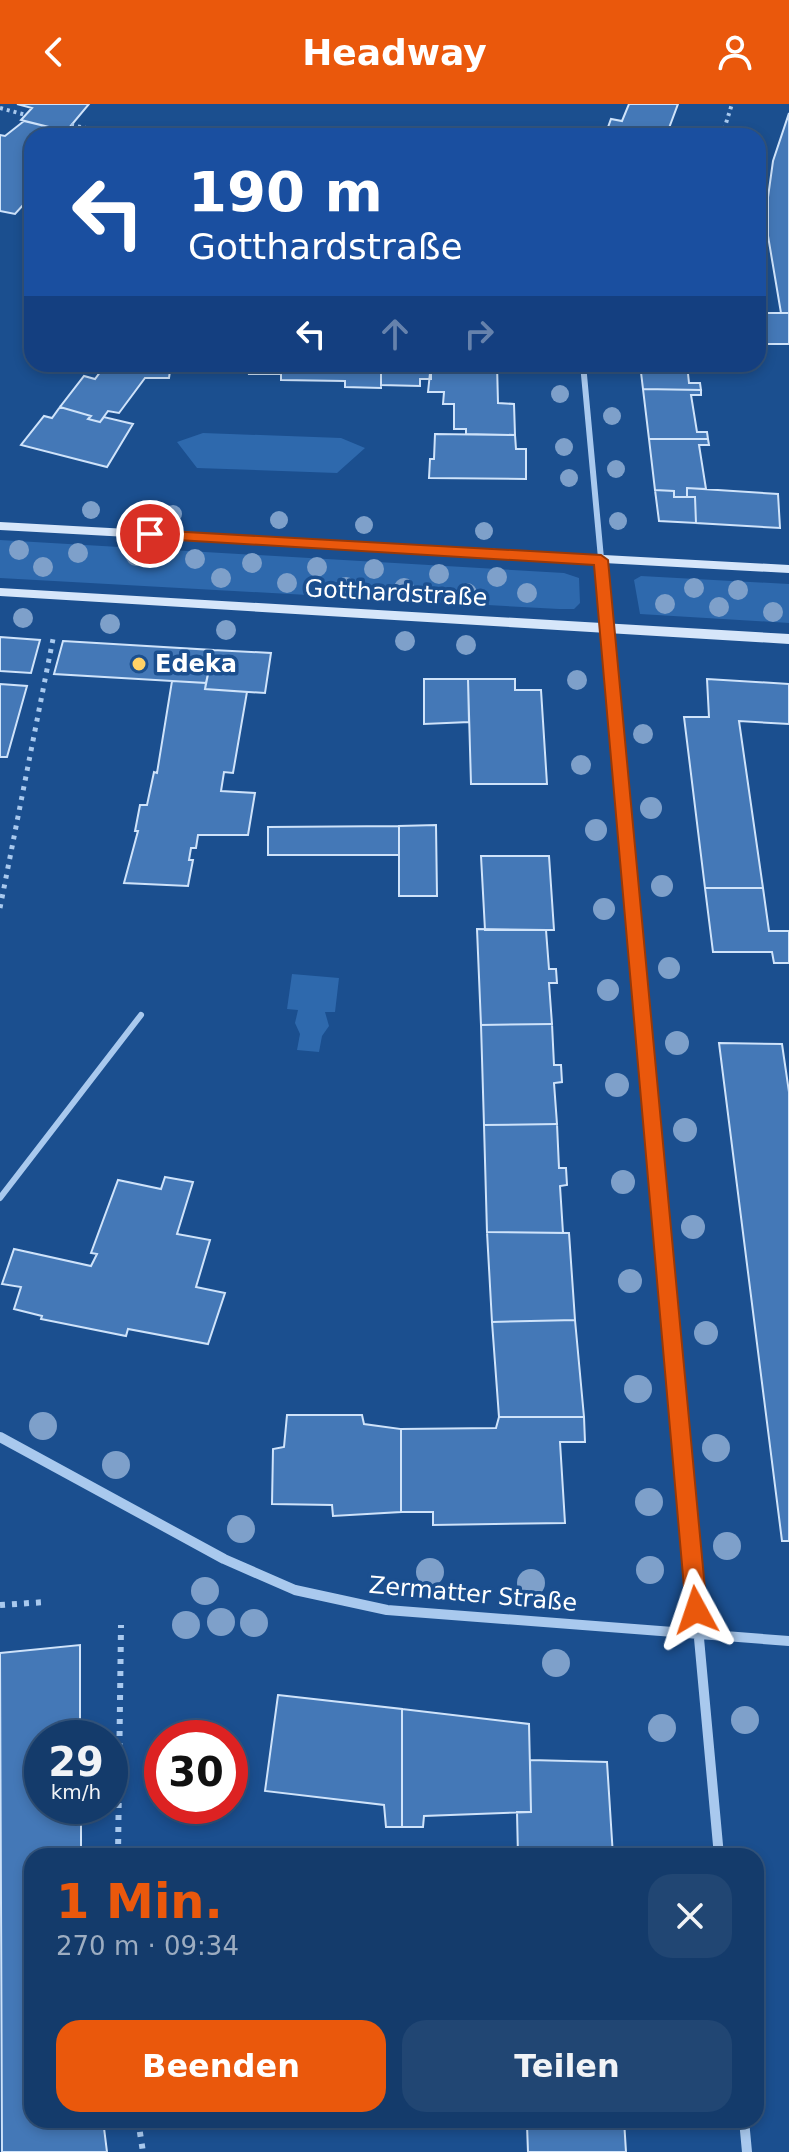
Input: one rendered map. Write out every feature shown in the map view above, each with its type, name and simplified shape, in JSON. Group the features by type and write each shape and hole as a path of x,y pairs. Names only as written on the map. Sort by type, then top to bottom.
{"main road":[{"name":"Gotthardstraße","path":"0,526 789,569"},
{"name":"Gotthardstraße","path":"0,592 789,639"}],"street":[{"path":"584,372 718,1848"},
{"name":"Zermatter Straße","path":"0,1437 224,1559 295,1590 387,1610 789,1641"},
{"path":"745,2128 747,2152"}],"lane":[{"path":"0,1198 141,1015"}],"path":[{"path":"724,128 732,104"},
{"path":"0,108 26,115"},
{"path":"71,125 86,128"},
{"path":"0,908 54,634"},
{"path":"0,1605 46,1602"},
{"path":"118,1848 121,1625"},
{"path":"139,2128 143,2152"}],"shaded area":[{"path":"203,433 341,438 365,448 337,473 197,468 177,442"},
{"path":"0,540 564,573 579,578 580,603 574,609 559,609 0,578"},
{"path":"641,576 789,584 789,623 640,614 634,580"},
{"path":"292,974 339,978 335,1012 325,1012 329,1026 322,1036 319,1052 297,1050 300,1034 295,1023 298,1010 287,1009"}],"building":[{"path":"17,104 89,104 69,128 53,128 21,120 32,108"},
{"path":"629,104 678,104 669,128 608,128 611,119 622,121"},
{"path":"789,113 789,313 781,313 768,236 768,197 773,161"},
{"path":"24,121 53,128 24,128 24,204 15,214 0,211 0,135 5,136"},
{"path":"766,313 789,313 789,344 766,344"},
{"path":"100,372 170,372 169,378 145,378 119,413 108,411 100,422 88,419 91,416 60,407 84,376 95,379"},
{"path":"381,372 381,388 345,387 345,381 281,380 281,374 249,374"},
{"path":"381,372 431,372 431,379 420,379 420,386 381,385"},
{"path":"430,372 497,372 498,403 514,404 515,435 466,434 466,429 454,429 454,404 443,404 444,392 428,392"},
{"path":"641,372 688,372 689,383 700,383 701,390 643,389"},
{"path":"643,389 701,390 701,395 691,395 697,432 707,432 708,439 649,439"},
{"path":"60,407 91,416 88,419 100,422 104,417 133,424 107,467 21,445 44,416 52,418"},
{"path":"435,434 515,435 516,449 526,449 526,479 429,478"},
{"path":"649,439 708,439 709,445 699,445 706,489 687,488 687,497 674,497 674,491 655,490"},
{"path":"687,488 778,494 780,528 696,523 695,497 687,497"},
{"path":"655,490 674,491 674,497 695,497 696,523 659,521"},
{"path":"0,637 40,640 31,673 0,671"},
{"path":"63,641 213,650 206,683 54,674"},
{"path":"213,650 271,653 265,693 205,689"},
{"path":"424,679 468,679 469,722 424,724"},
{"path":"468,679 515,679 515,690 541,690 547,784 471,784"},
{"path":"707,679 789,684 789,724 739,721 763,888 705,888 684,717 709,717"},
{"path":"172,681 206,683 205,689 247,692 233,773 224,772 221,791 255,793 248,835 198,835 196,848 191,848 189,860 193,860 188,886 124,883 138,831 135,831 140,805 147,805 154,772 157,773"},
{"path":"0,684 27,686 7,757 0,757"},
{"path":"436,825 437,896 399,896 399,826"},
{"path":"399,826 399,855 268,855 268,827"},
{"path":"481,856 549,856 554,930 485,930"},
{"path":"705,888 763,888 769,931 789,931 789,963 774,963 772,952 713,952"},
{"path":"477,929 546,930 549,969 556,969 557,983 549,983 552,1024 481,1025"},
{"path":"552,1024 554,1065 561,1065 562,1082 554,1083 557,1124 484,1125 481,1025"},
{"path":"719,1043 782,1044 789,1092 789,1541 782,1541"},
{"path":"557,1124 559,1168 566,1168 567,1185 560,1186 563,1233 487,1232 484,1125"},
{"path":"165,1177 193,1182 177,1234 210,1240 196,1287 225,1293 208,1344 128,1329 126,1336 41,1319 42,1316 14,1309 21,1287 2,1284 14,1249 91,1266 97,1254 91,1253 118,1180 161,1189"},
{"path":"487,1232 569,1233 575,1320 492,1322"},
{"path":"575,1320 584,1417 499,1417 492,1322"},
{"path":"287,1415 362,1415 364,1424 401,1429 401,1512 333,1516 332,1505 272,1504 273,1449 284,1447"},
{"path":"499,1417 584,1417 585,1442 560,1442 565,1523 433,1525 433,1512 401,1512 401,1429 496,1428"},
{"path":"80,1645 80,1720 24,1720 24,1824 81,1824 81,1848 24,1848 24,2128 104,2128 107,2152 2,2152 0,1653"},
{"path":"278,1695 402,1709 402,1827 386,1827 384,1805 265,1791"},
{"path":"402,1709 529,1724 531,1812 424,1816 423,1827 402,1827"},
{"path":"530,1760 607,1762 612,1848 518,1848 517,1812 531,1812"},
{"path":"527,2128 624,2128 626,2152 528,2152"}],"place":[{"name":"Edeka","path":"139,664"}],"route":[{"path":"150,534 601,560 696,1610"}]}
